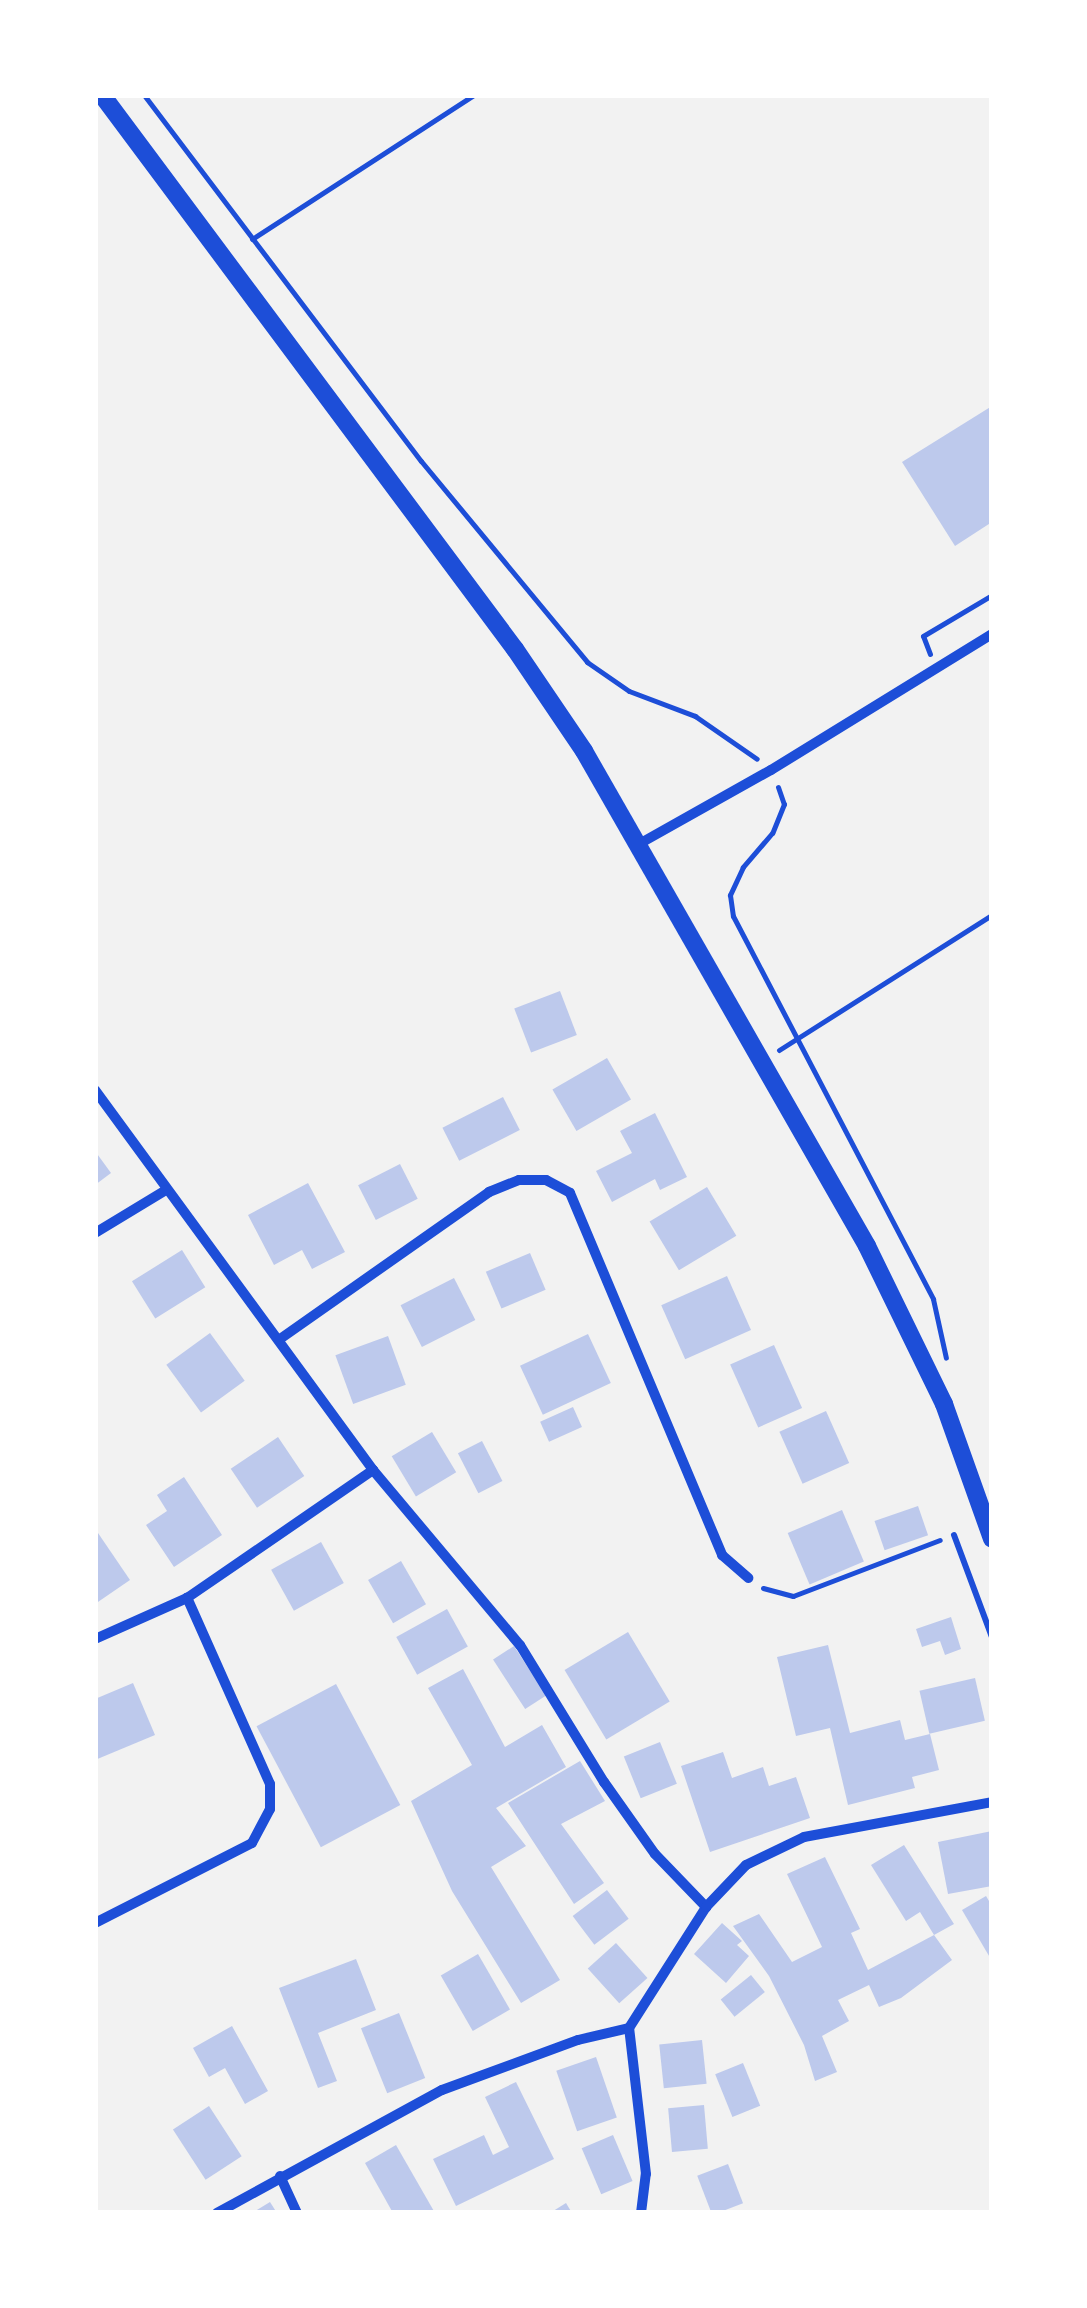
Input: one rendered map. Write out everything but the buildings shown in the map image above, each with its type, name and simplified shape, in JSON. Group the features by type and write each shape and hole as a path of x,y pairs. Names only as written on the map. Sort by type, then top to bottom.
{"main road":[{"path":"102,95 515,649 584,752 867,1246 944,1404 992,1539"}],"street":[{"path":"639,844 771,770 992,634"},
{"path":"95,1090 373,1470 520,1645 644,1840 706,1907"},
{"path":"280,1339 489,1192 519,1180 546,1180 570,1192 722,1555 748,1578"},
{"path":"95,1233 166,1190"},
{"path":"95,1639 187,1598 373,1470"},
{"path":"95,1923 252,1843 270,1809 270,1784 187,1598"},
{"path":"641,2213 646,2174 629,2028 706,1907 746,1865 804,1837 991,1801"},
{"path":"217,2213 442,2090 578,2040 629,2028"},
{"path":"280,2176 297,2213"}],"lane":[{"path":"954,1535 992,1637"}],"path":[{"path":"144,95 421,461 587,662 629,691 695,716 771,770 784,804 772,833 743,868 730,895 733,916 933,1300 947,1345 946,1364"},
{"path":"252,239 474,95"},
{"path":"937,670 923,636 992,595"},
{"path":"798,1038 992,915"},
{"path":"748,1578 771,1592 793,1596 954,1535"}]}
